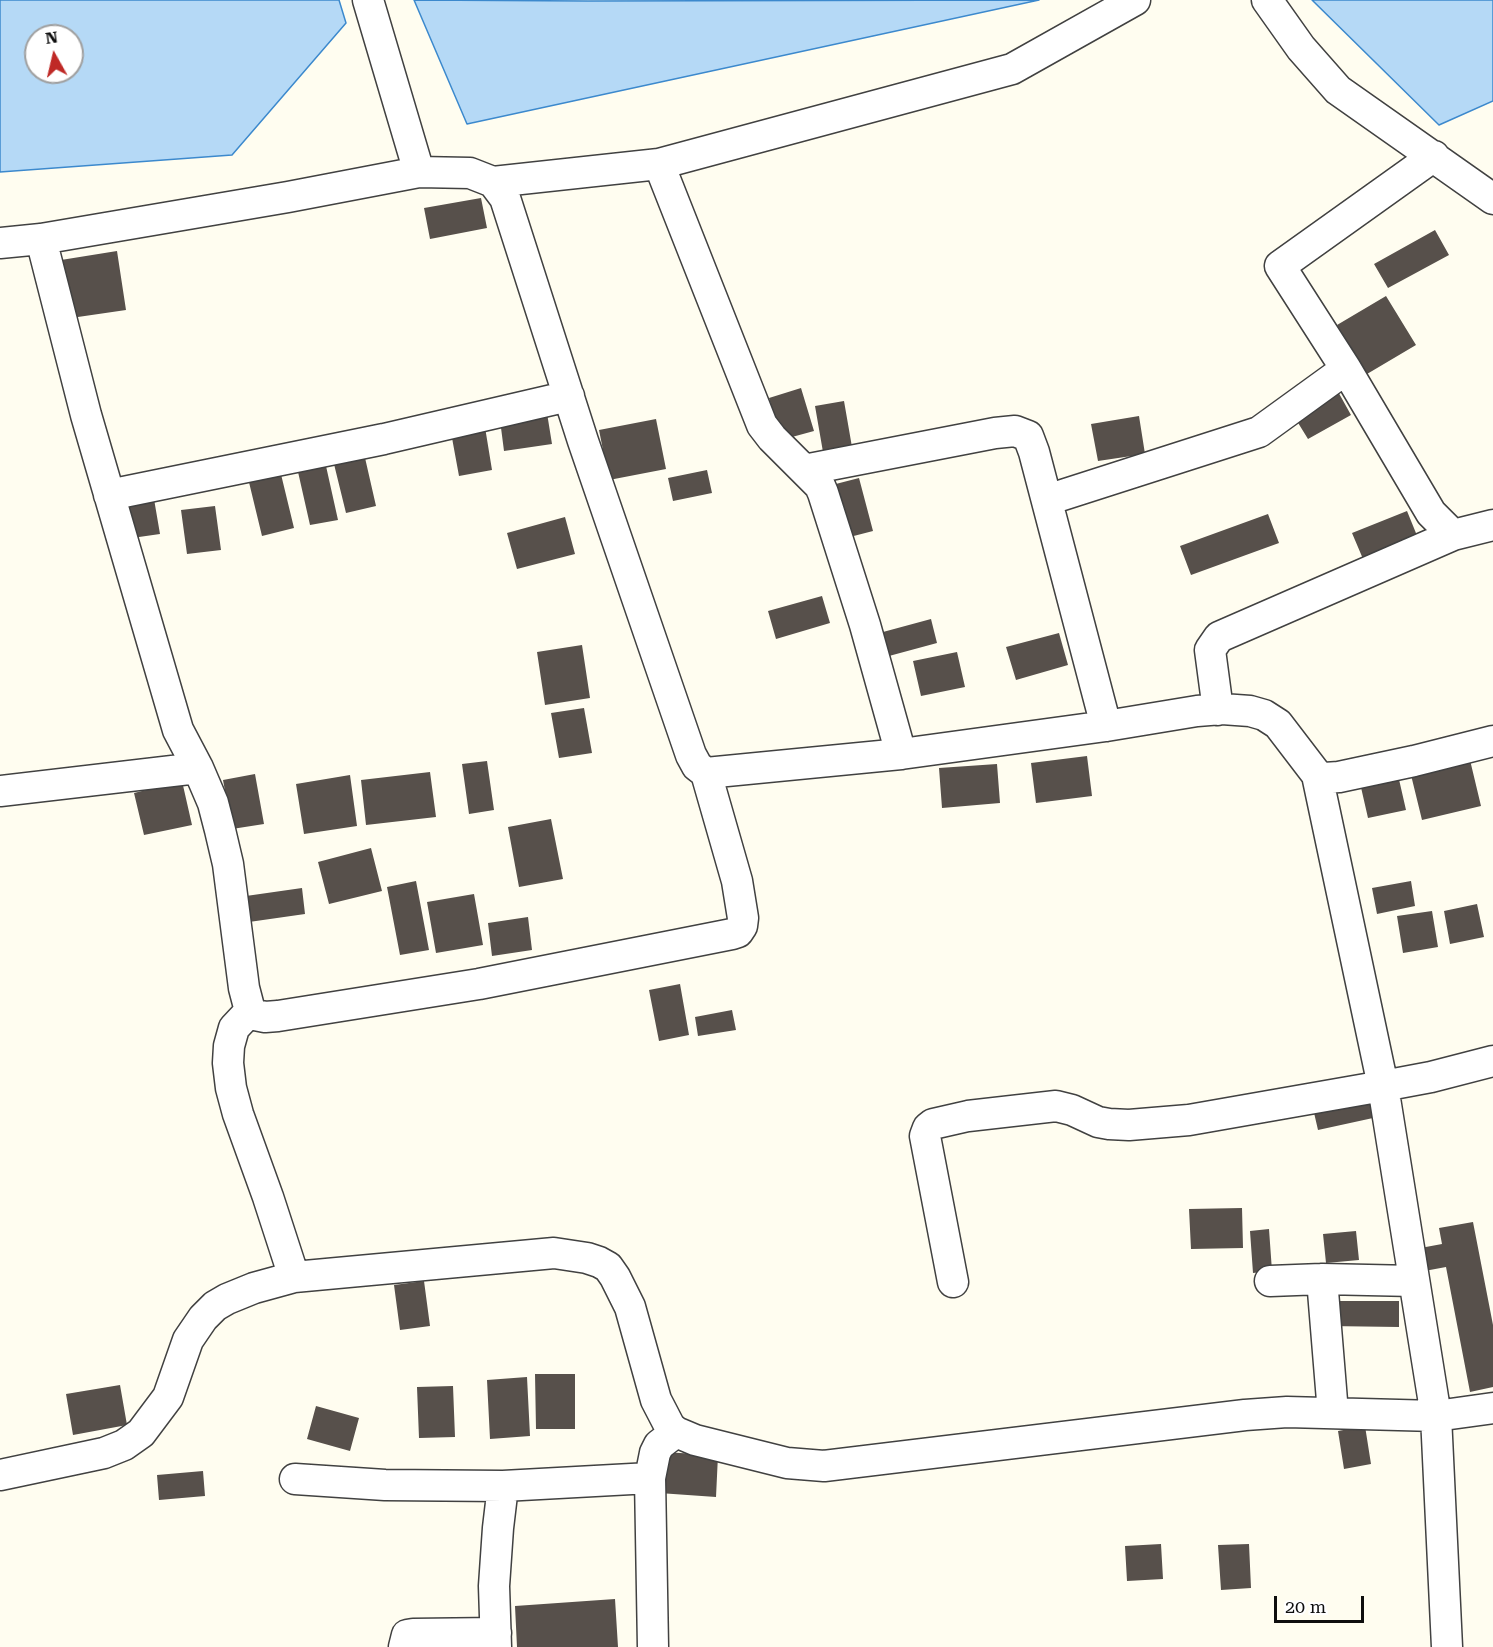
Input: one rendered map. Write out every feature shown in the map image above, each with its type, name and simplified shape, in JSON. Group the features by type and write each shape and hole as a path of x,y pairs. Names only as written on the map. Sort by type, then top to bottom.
{"street":[{"path":"368,0 419,172"},
{"path":"0,243 40,239 277,199 419,172 470,173 493,182 659,164 1012,69 1135,0"},
{"path":"1267,0 1301,48 1338,90 1493,199"},
{"path":"1434,156 1280,266 1346,369 1431,513 1454,535"},
{"path":"659,164 762,425 820,486 823,493 866,625 901,754"},
{"path":"493,182 505,198 569,396 691,755 701,770 706,772 901,754 1197,711 1218,710 1251,711 1278,724 1317,774 1383,1086 1436,1416 1447,1647"},
{"path":"40,239 86,415 178,730 213,803 228,864 244,988 250,1011 264,1017 278,1016 479,984 738,932 743,918 737,881 706,772"},
{"path":"1047,500 1259,432 1346,369"},
{"path":"109,495 384,439 569,396"},
{"path":"804,470 995,433 1015,431 1025,434 1031,441 1106,726"},
{"path":"1218,710 1210,650 1219,637 1454,535 1493,525"},
{"path":"1317,774 1324,777 1339,777 1493,741"},
{"path":"0,791 198,768"},
{"path":"250,1011 234,1028 229,1046 228,1063 231,1088 294,1277"},
{"path":"953,1282 926,1136 928,1128 933,1124 979,1115 1056,1107 1072,1110 1098,1122 1129,1125 1189,1120 1431,1077 1493,1061"},
{"path":"0,1475 104,1453 132,1440 150,1424 168,1397 188,1340 203,1318 215,1306 254,1288 294,1277 554,1252 599,1262 608,1267 622,1287 657,1400 670,1427 676,1432 719,1446 788,1463 824,1466 1245,1415 1287,1412 1436,1416 1493,1408"},
{"path":"1270,1281 1322,1279 1414,1281"},
{"path":"1322,1279 1333,1413"},
{"path":"653,1647 650,1478 659,1445 676,1432"},
{"path":"295,1479 384,1485 503,1485 650,1478"},
{"path":"404,1647 407,1635 413,1634 496,1640 495,1586 503,1485"}],"water":[{"path":"0,0 339,0 346,23 232,155 0,172"},
{"path":"414,0 588,1 1039,0 467,124"},
{"path":"1312,0 1493,0 1493,101 1439,125"}],"building":[{"path":"481,198 487,228 430,239 424,208"},
{"path":"1435,230 1449,255 1388,288 1374,264"},
{"path":"117,251 126,310 71,318 61,260"},
{"path":"1386,296 1416,345 1367,374 1337,325"},
{"path":"801,388 814,431 781,440 769,398"},
{"path":"1336,388 1351,415 1308,439 1292,413"},
{"path":"844,401 852,447 823,452 815,406"},
{"path":"547,413 552,444 504,451 500,420"},
{"path":"1139,416 1145,454 1098,461 1091,424"},
{"path":"656,419 666,469 609,480 599,430"},
{"path":"484,421 492,470 459,476 450,427"},
{"path":"363,449 376,506 346,513 332,456"},
{"path":"324,457 338,520 310,525 296,463"},
{"path":"279,466 294,528 262,536 247,474"},
{"path":"707,470 712,493 673,501 668,478"},
{"path":"859,478 873,531 842,539 828,486"},
{"path":"154,499 160,534 132,538 126,504"},
{"path":"215,506 221,550 187,554 181,510"},
{"path":"1407,511 1420,543 1366,566 1352,533"},
{"path":"1268,514 1279,543 1191,575 1180,546"},
{"path":"565,517 575,554 517,569 507,533"},
{"path":"822,596 830,623 776,639 768,611"},
{"path":"931,619 937,643 889,656 883,632"},
{"path":"1059,633 1068,665 1016,680 1006,647"},
{"path":"582,645 590,698 545,705 537,652"},
{"path":"957,652 965,687 921,696 913,661"},
{"path":"584,708 592,753 559,758 551,713"},
{"path":"1087,756 1092,796 1036,803 1031,763"},
{"path":"1470,760 1481,806 1422,820 1411,775"},
{"path":"487,761 494,810 469,814 462,764"},
{"path":"997,764 1000,803 942,808 939,768"},
{"path":"430,772 436,817 366,825 361,780"},
{"path":"255,774 264,824 232,829 223,780"},
{"path":"350,775 357,826 304,834 296,784"},
{"path":"1398,775 1406,810 1368,818 1360,783"},
{"path":"182,781 192,825 144,835 134,793"},
{"path":"551,819 563,879 519,887 508,827"},
{"path":"371,848 382,891 329,904 318,862"},
{"path":"416,881 429,950 400,955 387,887"},
{"path":"1411,881 1415,906 1377,914 1372,888"},
{"path":"302,888 305,914 249,922 246,896"},
{"path":"474,894 483,945 436,953 427,902"},
{"path":"1477,904 1484,937 1450,944 1444,911"},
{"path":"1432,911 1438,947 1403,953 1397,916"},
{"path":"528,917 532,950 492,956 488,923"},
{"path":"680,984 689,1035 659,1041 649,990"},
{"path":"732,1010 736,1030 698,1036 695,1017"},
{"path":"1368,1093 1373,1118 1318,1130 1312,1104"},
{"path":"1242,1208 1243,1248 1191,1249 1189,1209"},
{"path":"1473,1222 1493,1325 1493,1387 1470,1392 1446,1267 1419,1272 1415,1249 1442,1244 1439,1228"},
{"path":"1269,1229 1272,1271 1253,1273 1250,1231"},
{"path":"1356,1231 1359,1260 1326,1263 1323,1234"},
{"path":"424,1281 430,1326 400,1330 394,1285"},
{"path":"1328,1301 1399,1301 1399,1327 1328,1326"},
{"path":"535,1374 575,1374 575,1429 536,1429"},
{"path":"527,1377 530,1436 490,1439 487,1380"},
{"path":"120,1385 127,1425 73,1435 66,1394"},
{"path":"453,1386 455,1437 419,1438 417,1387"},
{"path":"316,1406 359,1418 350,1451 307,1439"},
{"path":"1365,1426 1371,1464 1344,1469 1338,1431"},
{"path":"661,1452 718,1455 716,1497 659,1493"},
{"path":"203,1471 205,1496 159,1500 157,1475"},
{"path":"1161,1544 1163,1579 1127,1581 1125,1546"},
{"path":"1249,1544 1251,1588 1221,1590 1218,1545"},
{"path":"615,1599 618,1647 517,1647 515,1606"}]}
